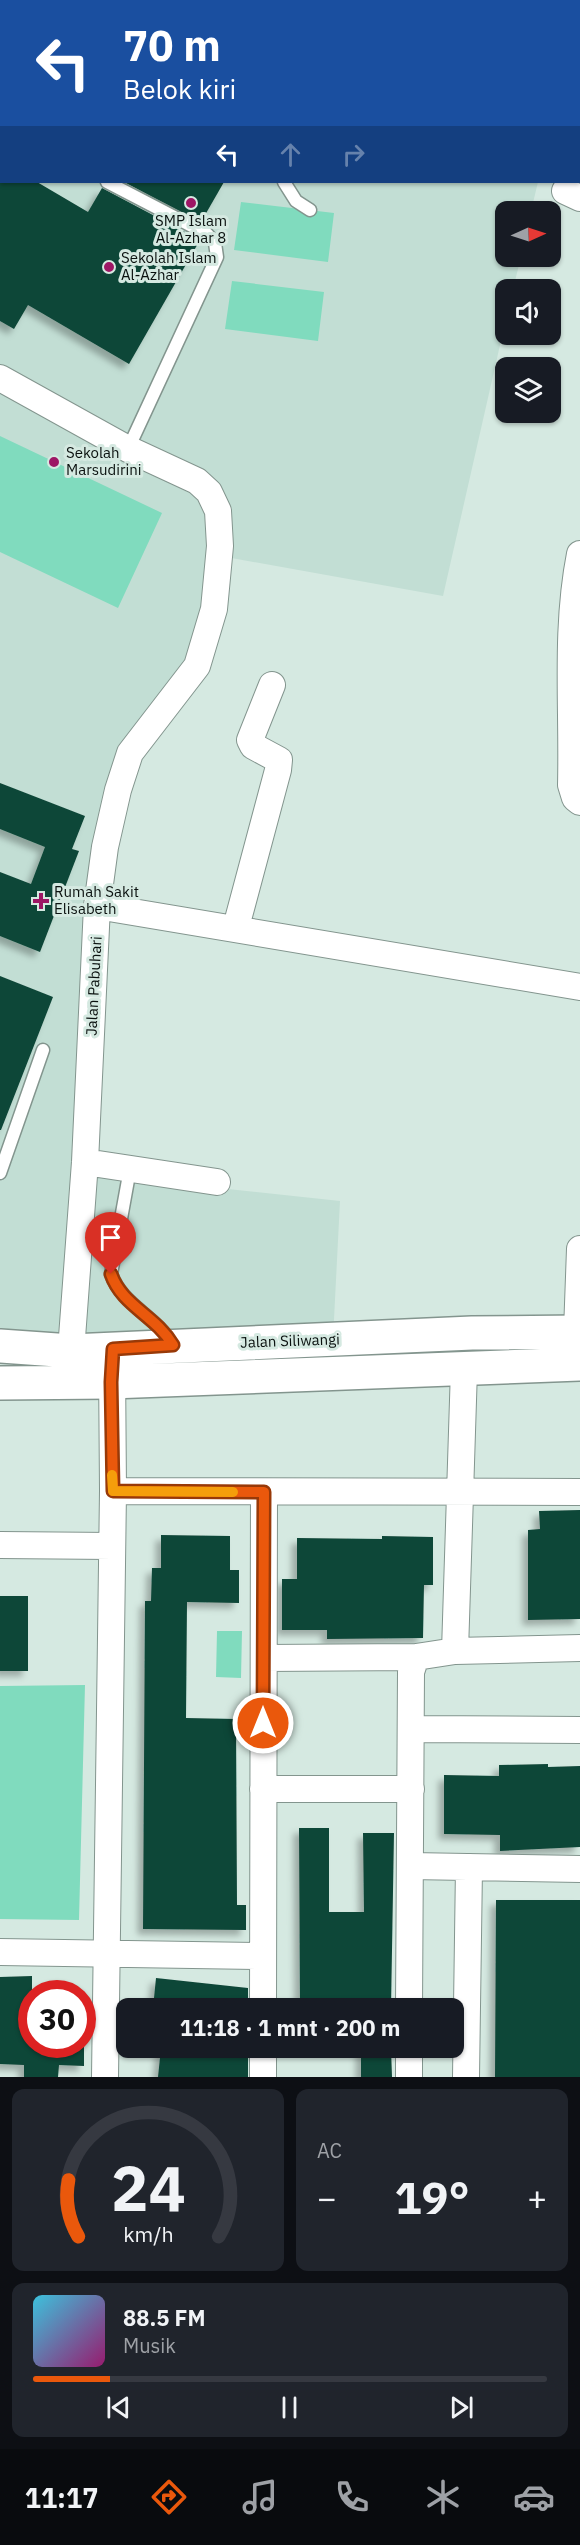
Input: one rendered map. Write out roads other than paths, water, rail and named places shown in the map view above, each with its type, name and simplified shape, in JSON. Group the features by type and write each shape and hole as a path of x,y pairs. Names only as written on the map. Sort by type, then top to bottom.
{"main road":[{"name":"Jalan Siliwangi","path":"0,1346 71,1351 472,1333 578,1332"},
{"path":"0,1383 111,1382 580,1364"}],"street":[{"name":"Jalan Pabuhari","path":"0,378 128,449 197,481 209,492 218,511 220,546 214,609 197,666 130,753 105,847 98,906 85,1162 71,1351"},
{"path":"580,554 573,593 570,668 571,785 575,798 580,802"},
{"path":"236,927 278,770 279,760 253,746 250,740 272,686"},
{"path":"98,906 236,927 332,946 580,987"},
{"path":"85,1162 217,1182"},
{"path":"578,1332 577,1268 580,1249"},
{"path":"105,2077 113,1349"},
{"path":"455,1651 464,1369"},
{"path":"113,1491 580,1492"},
{"path":"263,1998 264,1492"},
{"path":"0,1545 112,1546"},
{"path":"264,1658 416,1657 455,1651 580,1648"},
{"path":"409,1998 411,1672 416,1657"},
{"path":"411,1729 580,1730"},
{"path":"263,1789 411,1789"},
{"path":"411,1866 580,1869"},
{"path":"466,2077 469,1867"},
{"path":"0,1952 263,1956"},
{"path":"263,2058 263,2077"},
{"path":"409,2058 409,2077"}],"lane":[{"path":"109,183 207,234 215,243 217,257 128,449"},
{"path":"285,183 296,201 310,210"},
{"path":"0,1173 43,1050"},
{"path":"130,1169 111,1274 116,1286 134,1306 164,1330 173,1345"}],"place":[{"name":"SMP Islam Al-Azhar 8","path":"191,203"},
{"name":"Sekolah Islam Al-Azhar","path":"109,267"},
{"name":"Sekolah Marsudirini","path":"54,462"},
{"name":"Rumah Sakit Elisabeth","path":"41,901"}]}
